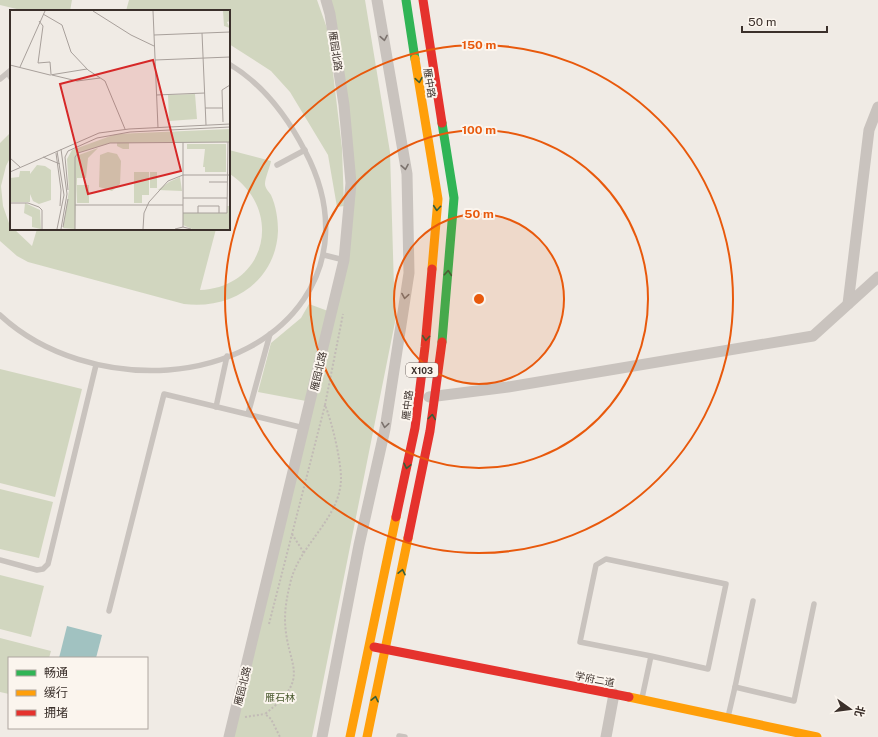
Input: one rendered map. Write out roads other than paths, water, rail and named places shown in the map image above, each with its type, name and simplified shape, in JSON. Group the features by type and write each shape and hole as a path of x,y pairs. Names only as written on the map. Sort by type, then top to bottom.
{"main road":[{"name":"雁中路","path":"350,737 415,428 425,347 438,199 406,0"},
{"name":"雁中路","path":"367,737 430,431 441,349 454,198 423,0"},
{"name":"学府二道","path":"369,646 614,694 817,737"}],"street":[{"name":"雁园北路","path":"229,737 305,428 344,260 351,182 344,105 330,14 326,0"},
{"path":"322,737 359,545 385,429 409,273 407,174 377,0"},
{"path":"848,304 869,130 878,106"},
{"path":"419,396 435,397 508,387 813,336 878,277"},
{"path":"606,737 614,694"}],"lane":[{"path":"0,315 37,342 68,356 96,364 135,370 169,370 202,364 236,353 270,334 292,315 312,288 324,255 326,222 324,202 315,172 305,150 280,109 241,71 230,65"},
{"path":"0,79 10,74"},
{"path":"277,165 305,150"},
{"path":"324,255 344,260"},
{"path":"248,414 270,334"},
{"path":"216,407 226,356"},
{"path":"0,560 37,570 43,569 48,564 96,364"},
{"path":"110,611 164,394 305,428"},
{"path":"606,559 726,584 708,669 651,656 580,642 596,565 606,559"},
{"path":"728,718 753,601"},
{"path":"735,687 794,701 814,604"},
{"path":"642,700 651,656"}],"water":[{"path":"67,626 102,635 96,657 59,657"}],"park label":[{"name":"雁石林","path":"280,697"}]}
